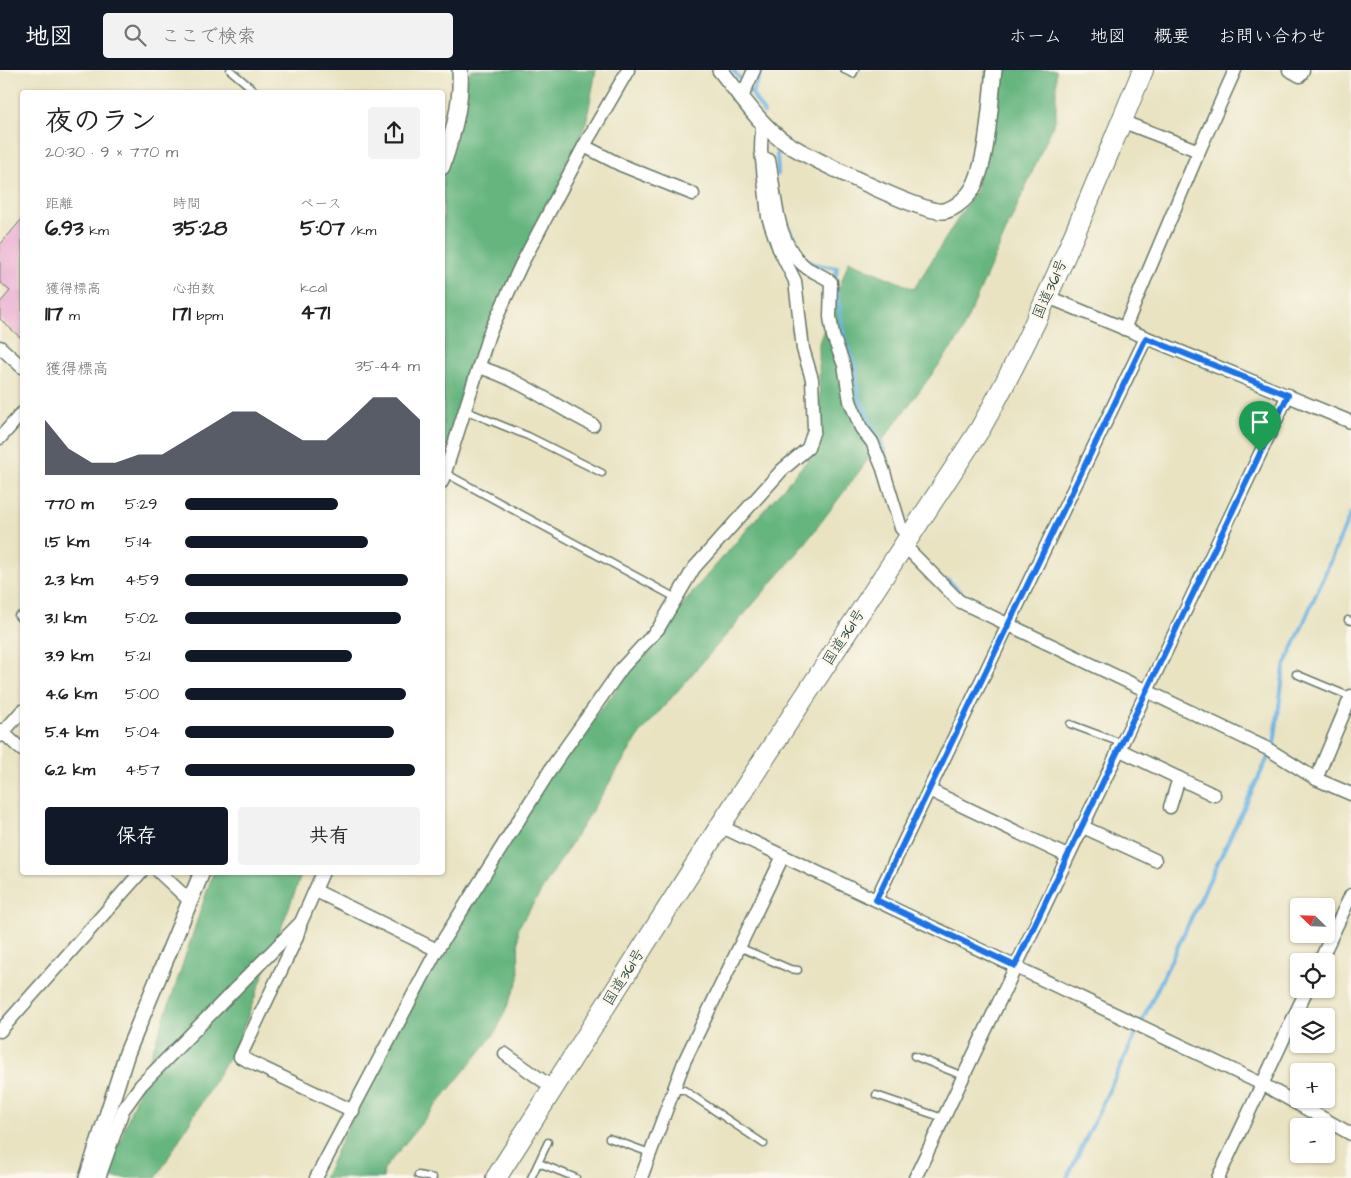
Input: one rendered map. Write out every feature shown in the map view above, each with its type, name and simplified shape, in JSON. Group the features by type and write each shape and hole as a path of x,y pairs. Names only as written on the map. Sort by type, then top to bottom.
{"highway":[{"name":"国道361号","path":"496,1178 720,826 980,429 1012,373 1048,297 1143,70"}],"street":[{"path":"445,158 455,127 461,91 460,70"},
{"path":"445,475 489,334 521,265 584,146 628,70"},
{"path":"720,70 762,120 786,143 917,207 943,211 961,203 977,182 983,160 994,70"},
{"path":"742,97 754,70"},
{"path":"1124,329 1235,70"},
{"path":"1289,70 1300,76 1303,70"},
{"path":"762,120 780,221 790,249 807,268 831,282 830,318 833,336 844,365 850,401 861,428 872,442 883,469 906,541 959,601 1009,622 1148,687 1271,750 1316,779 1351,794"},
{"path":"316,1178 437,950 554,764 622,668 658,629 694,568 782,470 808,448 814,430 812,379 803,349 795,281 779,249 768,217 761,150 762,120"},
{"path":"1121,121 1199,151"},
{"path":"584,146 621,165 694,194"},
{"path":"1048,297 1351,422"},
{"path":"876,900 1146,338"},
{"path":"0,347 20,365"},
{"path":"479,367 504,375 532,388 557,407 593,426"},
{"path":"915,1178 1288,395"},
{"path":"0,438 20,415"},
{"path":"1316,779 1351,697"},
{"path":"20,714 1,733 20,748"},
{"path":"1120,746 1214,795"},
{"path":"1170,806 1179,778"},
{"path":"929,790 1067,856"},
{"path":"720,826 1262,1084 1351,1134"},
{"path":"1082,826 1154,860"},
{"path":"641,1178 684,1062 783,856"},
{"path":"0,1031 138,875"},
{"path":"161,875 190,901"},
{"path":"86,1178 126,1053 201,875"},
{"path":"322,875 301,922 296,939 240,1057 353,1111"},
{"path":"316,891 437,950"},
{"path":"1324,953 1350,901"},
{"path":"99,1178 123,1110 141,1085 301,922"},
{"path":"1218,1178 1303,998"},
{"path":"505,1054 553,1088"}],"lane":[{"path":"230,70 254,90"},
{"path":"844,70 853,74 855,70"},
{"path":"464,410 528,436 602,473"},
{"path":"445,479 676,598"},
{"path":"1296,674 1351,697"},
{"path":"1070,724 1120,746"},
{"path":"739,947 790,969 798,970"},
{"path":"914,1056 963,1076"},
{"path":"674,1090 684,1090 764,1144"},
{"path":"876,1095 943,1118"},
{"path":"609,1138 650,1153"},
{"path":"531,1178 548,1142"},
{"path":"539,1163 576,1178"},
{"path":"418,1175 433,1178"}],"green space":[{"path":"471,70 596,70 586,123 445,450 445,133"},
{"path":"986,70 1056,70 1056,118 959,338 801,549 640,734 518,928 519,979 496,1032 384,1169 383,1178 324,1178 376,1065 506,830 696,588 820,446 819,343 849,261 914,289 977,188"},
{"path":"212,875 301,875 238,1042 156,1178 107,1178 173,993"}],"building":[{"path":"20,221 20,337 0,319 0,303 10,291 0,282 0,245"}],"waterway":[{"path":"733,70 744,84"},
{"path":"752,93 762,70"},
{"path":"749,89 764,113"},
{"path":"777,154 778,174"},
{"path":"786,222 800,252"},
{"path":"806,259 813,264 837,268 835,281 844,336 856,368 858,395 884,449 889,469"},
{"path":"1067,1178 1274,745 1284,668 1351,513"},
{"path":"948,580 967,599"},
{"path":"1226,722 1274,745"}],"route":[{"path":"1146,338 1288,395 1260,452 1015,966 876,900 1146,338"}]}
